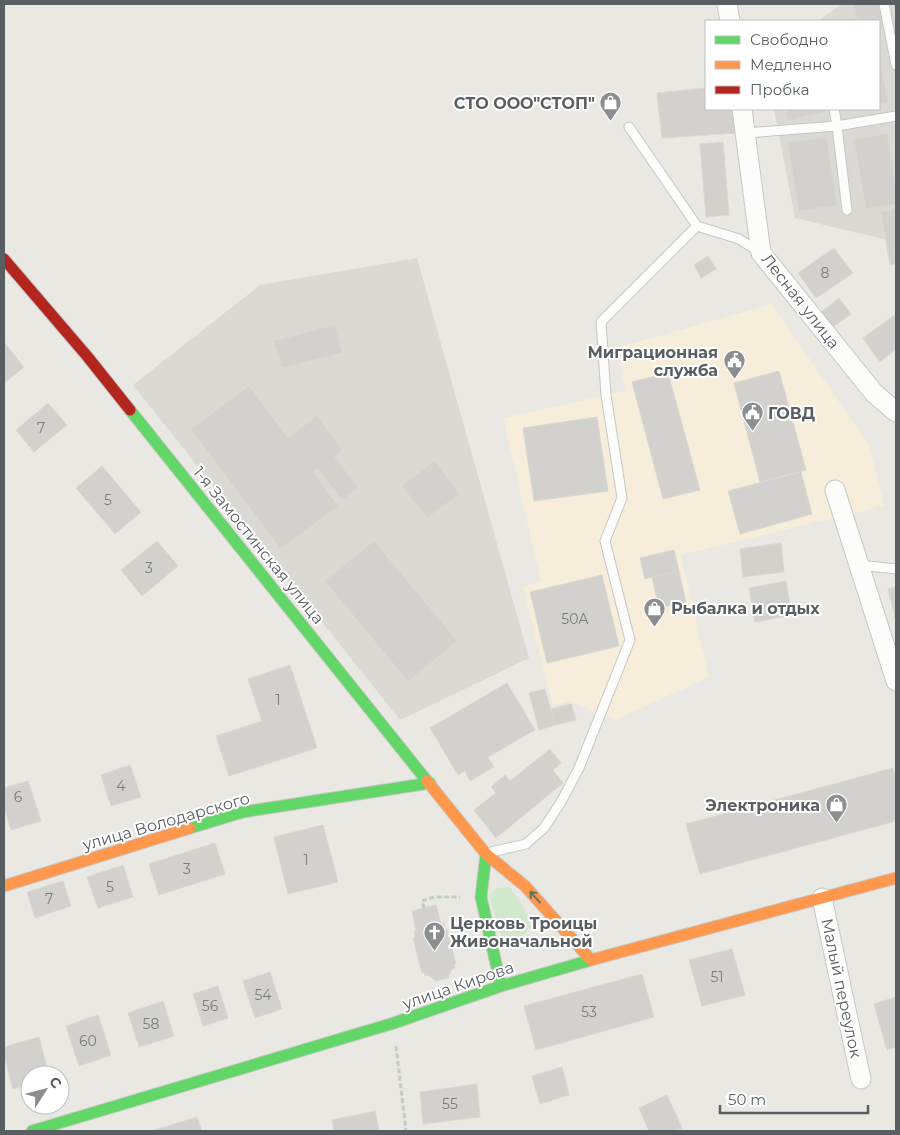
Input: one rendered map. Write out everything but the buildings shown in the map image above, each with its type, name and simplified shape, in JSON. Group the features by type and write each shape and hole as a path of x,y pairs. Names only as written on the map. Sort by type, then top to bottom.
{"street":[{"path":"727,4 730,20"},
{"name":"Лесная улица","path":"742,110 761,253 874,393 896,412"},
{"name":"1-я Замостинская улица","path":"4,258 87,356 486,854 525,886 591,960"},
{"path":"834,490 896,681"},
{"name":"улица Володарского","path":"4,886 243,812 430,783"},
{"path":"486,854 480,897 501,986"},
{"name":"улица Кирова","path":"32,1131 394,1023 501,986 896,878"},
{"name":"Малый переулок","path":"822,898 861,1078"}],"lane":[{"path":"884,4 896,66"},
{"path":"834,110 847,210"},
{"path":"746,133 837,126 896,116"},
{"path":"629,127 697,226 739,239 761,253"},
{"path":"486,854 526,844 544,828 561,802 579,768 630,640 605,541 622,498 606,395 601,322 697,226"},
{"path":"859,565 896,569"}],"path":[{"path":"424,908 422,901 434,898 480,897"},
{"path":"394,1023 406,1131"}],"shaded area":[{"path":"842,4 896,4 896,242 795,218 774,110 880,110 880,20 819,20"},
{"path":"417,258 529,658 400,720 133,385 260,285"},
{"path":"772,304 870,447 884,505 843,517 681,555 709,677 616,720 569,701 553,706 523,586 541,582 503,418 626,391 616,348"}],"green space":[{"path":"510,887 524,908 531,926 516,941 503,942 489,896 496,888"}],"traffic: fast":[{"path":"130,410 427,781"},
{"path":"190,828 243,812 430,783"},
{"path":"486,854 481,897 501,986"},
{"path":"32,1131 394,1023 501,986 591,960"}],"traffic: slow":[{"path":"427,781 486,854 525,886 591,960"},
{"path":"4,886 190,828"},
{"path":"591,960 896,878"}],"traffic: jam":[{"path":"4,259 87,356 130,410"}],"place":[{"name":"СТО ООО\"СТОП\"","path":"611,122"},
{"name":"Миграционная служба","path":"734,380"},
{"name":"ГОВД","path":"752,432"},
{"name":"Рыбалка и отдых","path":"655,627"},
{"name":"Электроника","path":"836,824"},
{"name":"Церковь Троицы Живоначальной","path":"434,951"}]}
